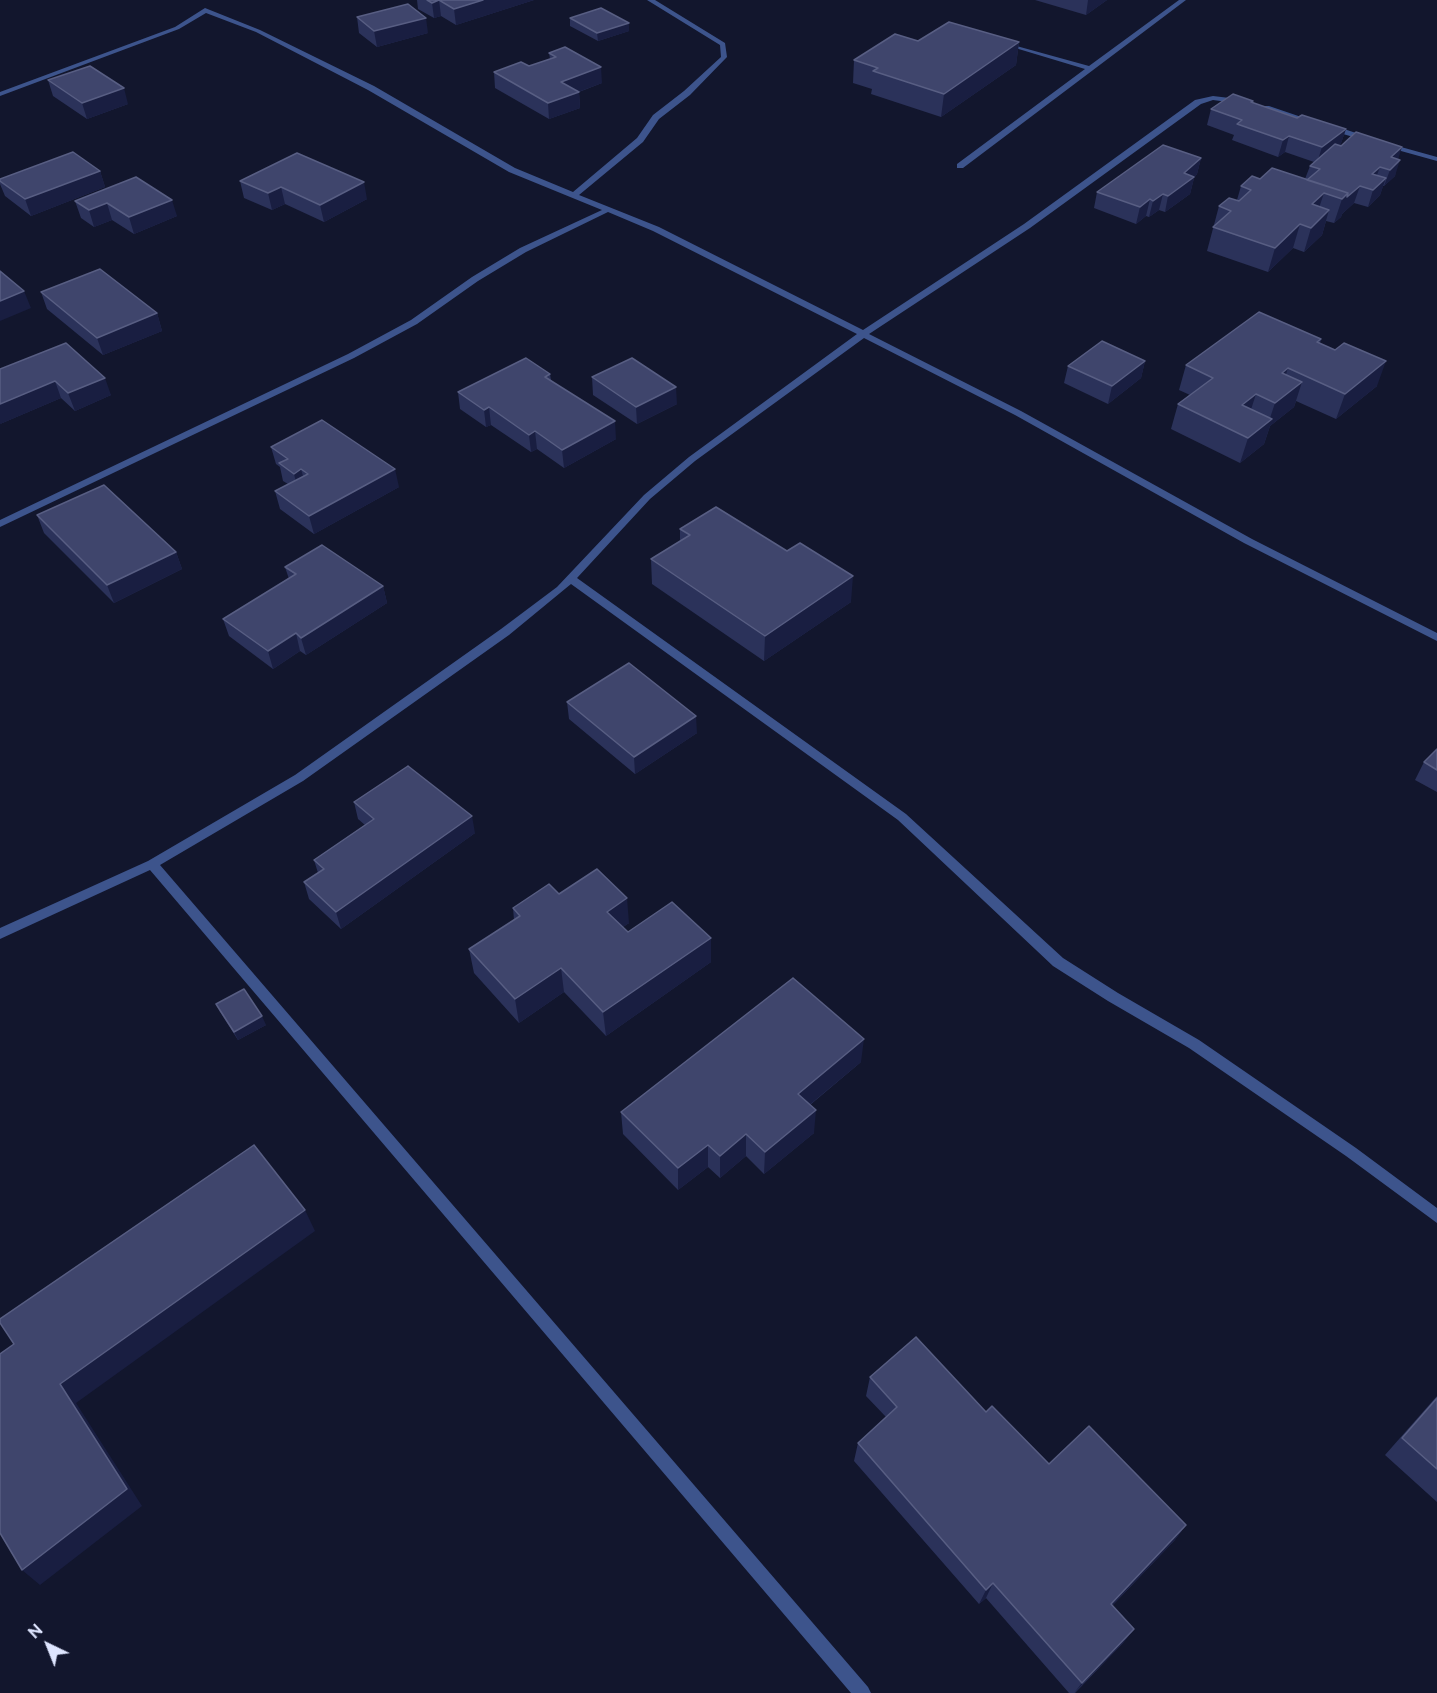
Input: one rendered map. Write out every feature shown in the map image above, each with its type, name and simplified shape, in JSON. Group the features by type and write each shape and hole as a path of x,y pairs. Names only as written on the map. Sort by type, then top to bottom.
{"street":[{"path":"202,0 205,10"},
{"path":"573,196 640,140 656,117 687,93 724,57 723,44 650,0"},
{"path":"960,166 1183,0"},
{"path":"0,94 177,28 205,10"},
{"path":"205,10 258,31 371,88 512,170 656,229 863,334 1018,413 1248,541 1437,637"},
{"path":"1000,41 1091,69"},
{"path":"0,934 152,864 299,778 505,632 571,579 647,497 693,459 863,334 1027,226 1198,102 1213,98 1237,100 1437,159"},
{"path":"0,525 88,480 351,356 414,322 475,279 523,250 607,210"},
{"path":"571,579 902,818 1058,962 1194,1044 1351,1152 1437,1216"},
{"path":"152,864 862,1693"}],"building":[{"path":"439,0 483,0 454,9"},
{"path":"408,4 426,18 374,31 357,17"},
{"path":"601,8 629,23 597,33 570,18"},
{"path":"949,22 1019,42 944,94 873,71 878,68 854,60 895,34 918,41"},
{"path":"565,47 601,67 561,82 579,92 548,103 494,72 521,62 529,66 556,57 549,53"},
{"path":"90,66 124,88 82,103 48,80"},
{"path":"1233,94 1297,118 1302,115 1346,129 1322,147 1289,136 1283,140 1237,124 1242,120 1211,109"},
{"path":"1356,132 1402,147 1391,157 1400,160 1390,170 1380,167 1372,174 1386,178 1373,190 1360,186 1347,197 1348,193 1307,180 1320,169 1310,166 1335,144 1341,146"},
{"path":"1163,145 1201,158 1184,173 1194,177 1168,196 1163,194 1153,201 1150,199 1140,207 1097,192"},
{"path":"73,152 100,171 25,199 0,181 0,179"},
{"path":"297,153 364,182 320,205 281,187 268,193 240,181"},
{"path":"1272,168 1348,193 1342,199 1324,193 1312,204 1329,210 1311,228 1300,224 1275,248 1213,227 1231,211 1219,206 1229,198 1239,201 1251,190 1241,186 1252,176 1260,179"},
{"path":"136,177 172,200 129,217 107,203 89,210 75,201"},
{"path":"100,269 157,313 97,338 41,292"},
{"path":"0,271 24,291 0,301"},
{"path":"1259,312 1321,339 1317,342 1335,350 1344,343 1386,361 1345,394 1288,368 1282,373 1302,382 1275,403 1256,394 1242,405 1272,419 1248,438 1178,404 1213,378 1186,365"},
{"path":"1102,341 1145,361 1112,386 1068,366"},
{"path":"66,343 105,378 68,393 55,381 0,404 0,369"},
{"path":"526,358 550,374 545,377 615,421 562,450 535,431 529,435 489,407 484,410 458,392"},
{"path":"632,358 676,387 636,407 592,377"},
{"path":"322,420 395,469 309,516 275,491 308,474 301,469 294,474 279,463 288,459 271,447"},
{"path":"104,485 176,552 107,585 37,515"},
{"path":"716,507 787,551 800,543 853,576 765,636 651,559 690,535 680,529"},
{"path":"322,545 383,586 301,638 296,633 268,651 223,619 296,574 285,567"},
{"path":"629,663 696,716 634,757 567,702"},
{"path":"1437,749 1437,770 1424,762"},
{"path":"408,766 472,816 336,912 304,882 324,869 314,860 374,819 354,802"},
{"path":"597,869 627,898 607,912 628,932 672,902 711,938 603,1012 561,968 515,999 469,949 520,916 513,908 549,884 559,894"},
{"path":"793,978 864,1039 798,1094 816,1110 765,1152 746,1134 720,1156 708,1145 678,1168 621,1112"},
{"path":"244,989 262,1016 234,1032 216,1004"},
{"path":"254,1145 305,1210 60,1384 127,1489 22,1570 0,1533 0,1354 14,1344 0,1323 0,1319"},
{"path":"916,1337 986,1412 992,1406 1049,1464 1089,1426 1186,1525 1111,1604 1134,1629 1082,1683 993,1583 986,1590 858,1443 897,1407 870,1377"},
{"path":"1437,1398 1437,1469 1402,1438"}]}
